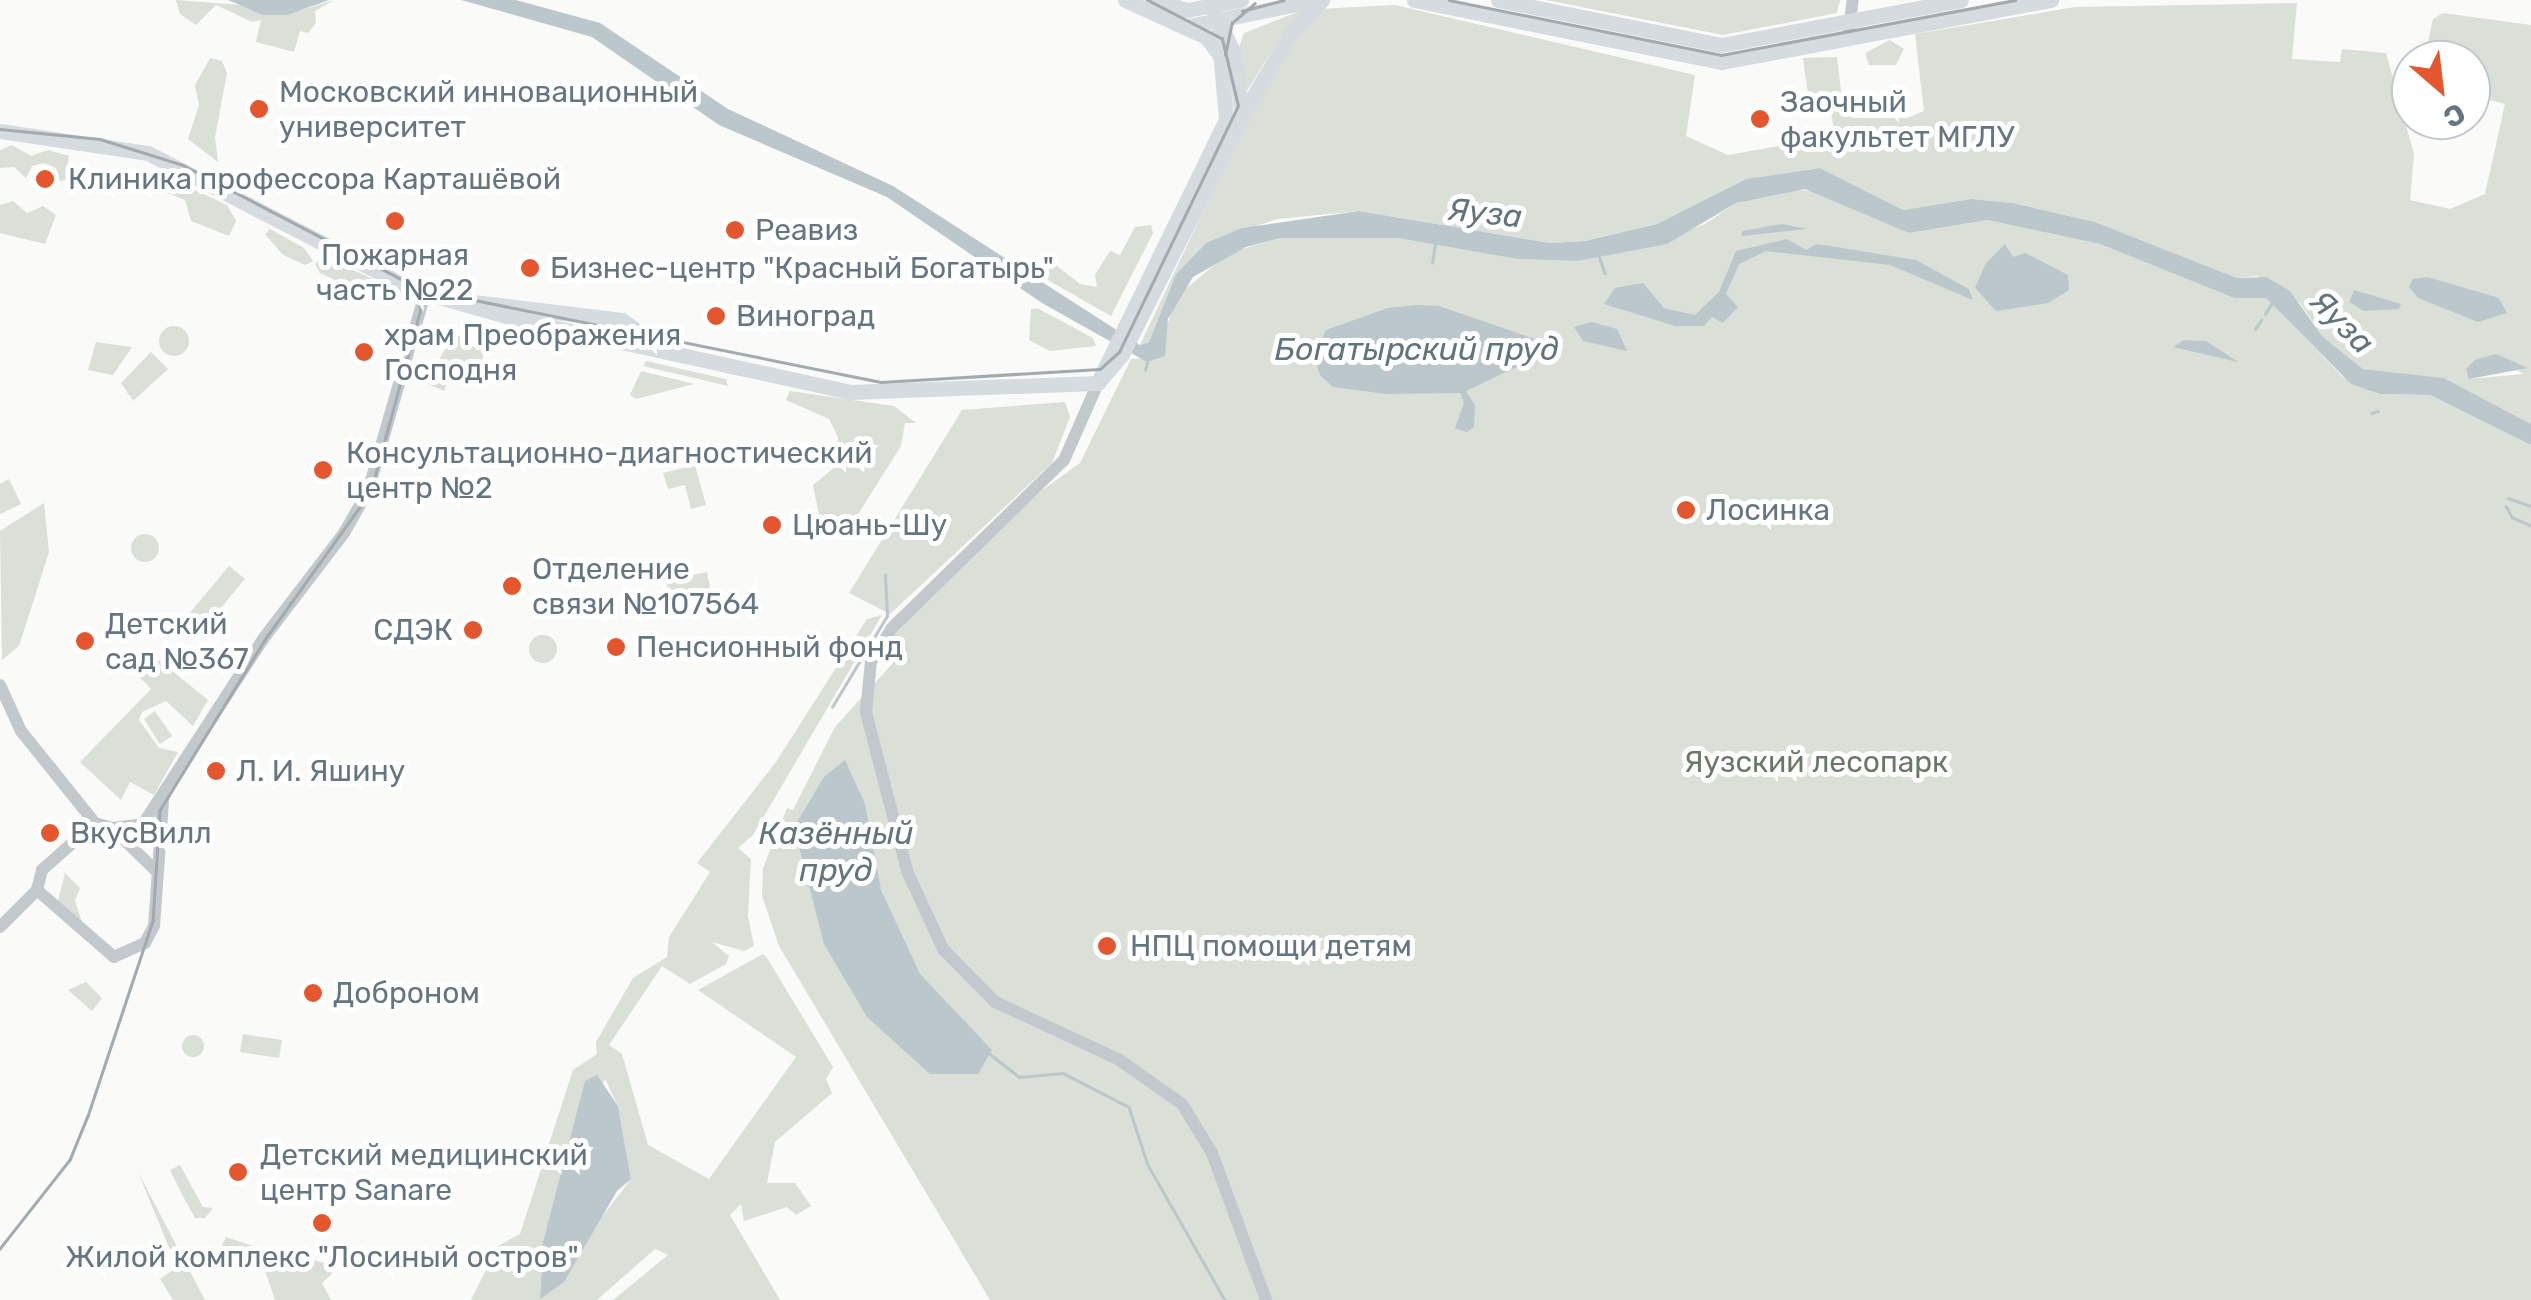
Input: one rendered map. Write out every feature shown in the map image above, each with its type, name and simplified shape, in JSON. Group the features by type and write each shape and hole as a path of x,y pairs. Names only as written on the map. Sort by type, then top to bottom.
{"main road":[{"path":"1125,0 1211,42 1221,58"},
{"path":"1156,0 1187,10 1320,0"},
{"path":"1184,27 1240,0"},
{"path":"0,131 148,153 425,294 459,303 880,395 1098,383 1242,116 1291,32 1320,0"},
{"path":"1414,0 1710,61 1962,0"},
{"path":"1498,0 1710,44 1849,30 2050,0"},
{"path":"1138,309 1223,128 1228,91 1213,10"},
{"path":"1213,10 1234,53 1242,116"},
{"path":"459,303 498,301 622,320 664,349"}],"street":[{"path":"1849,30 1853,0"},
{"path":"112,828 143,824 163,801 252,655 368,490 425,294"},
{"path":"1098,383 1064,460 927,590 872,661 866,712 907,870 943,949 995,1002 1118,1059 1182,1104 1212,1153 1266,1300"},
{"path":"0,685 23,735 95,822 112,828 156,871"},
{"path":"37,890 114,957 150,934 163,801"},
{"path":"0,927 37,890 42,870 95,822"}],"green space":[{"path":"176,0 302,10 334,0 315,11 316,23 308,33 300,31 294,52 256,42 261,20 252,22 216,5 196,25 180,14"},
{"path":"1546,0 1840,0 1837,13 1723,35"},
{"path":"2297,3 2292,59 2340,62 2342,49 2386,53 2391,71 2391,140 2410,140 2414,154 2410,200 2450,209 2485,194 2505,104 2491,100 2491,40 2428,40 2433,19 2443,13 2531,25 2531,424 2444,378 2363,369 2322,336 2300,303 2257,276 2237,278 2095,222 2013,203 1971,199 1903,210 1820,168 1746,179 1657,224 1585,241 1550,243 1359,211 1277,219 1206,243 1176,274 1149,342 1140,345 1243,127 1286,47 1318,9 1395,5 1695,75 1686,136 1728,155 1835,136 1829,100 1809,102 1803,58 1837,57 1842,100 1853,118 1907,118 1924,111 1915,34 2075,7","holes":["2496,354 2523,374 2469,379"]},
{"path":"1303,10 1284,31 1247,91 1239,47 1244,33"},
{"path":"1890,40 1904,49 1896,65 1869,65 1865,53"},
{"path":"210,58 222,61 227,73 215,137 218,162 188,139 199,105 195,85"},
{"path":"12,145 31,156 48,150 69,156 66,180 59,181 56,168 44,163 32,166 26,178 14,167 0,168 0,150"},
{"path":"153,170 227,205 236,221 229,236 191,221 185,200 148,185 145,172"},
{"name":"Яузский лесопарк","path":"1787,189 1823,192 1909,233 1987,220 2100,244 2234,298 2266,298 2343,377 2380,394 2430,395 2531,445 2531,1300 990,1300 779,946 762,896 763,868 787,808 793,810 835,727 893,663 886,651 896,629 1041,491 1080,463 1131,359 1165,356 1164,335 1177,296 1229,253 1281,238 1397,238 1519,259 1578,261 1638,249 1705,224 1736,203"},
{"path":"13,201 27,213 43,206 56,215 45,244 0,233 0,205"},
{"path":"1151,225 1153,233 1111,316 1039,275 1042,267 1057,266 1080,284 1097,287 1095,275 1110,251 1120,255 1135,227"},
{"path":"270,229 304,248 313,261 305,265 283,255 265,234"},
{"path":"323,256 381,286 359,291 320,273 315,264"},
{"path":"1037,308 1093,338 1096,346 1050,351 1029,340 1031,309"},
{"path":"174,326 188,335 189,341 180,355 174,356 160,347 159,341 168,327"},
{"path":"453,335 487,342 480,368 472,377 454,365 444,391 426,383"},
{"path":"96,342 132,347 113,375 88,370"},
{"path":"151,352 168,369 133,401 121,383"},
{"path":"646,361 726,379 728,386 643,366"},
{"path":"641,371 694,384 636,399 630,395"},
{"path":"790,391 894,406 916,423 905,423 901,446 855,519 820,520 813,485 835,467 838,437 829,419 786,400"},
{"path":"1065,402 1070,417 1052,463 890,614 849,593 962,410"},
{"path":"695,465 706,505 691,509 685,485 668,489 663,473"},
{"path":"9,479 21,504 0,514 0,484"},
{"path":"44,503 49,552 19,646 2,660 0,531"},
{"path":"145,534 155,538 159,548 155,558 145,562 135,558 131,548 135,538"},
{"path":"229,566 245,579 205,627 189,614"},
{"path":"707,572 711,593 671,602 666,581"},
{"path":"882,615 753,835 738,848 751,859 748,916 754,946 744,951 712,942 729,956 726,964 690,984 662,966 609,1045 622,1054 648,1145 709,1179 796,1057 698,990 763,954 767,958 833,1067 826,1079 832,1093 775,1142 767,1183 795,1183 811,1206 796,1215 787,1207 744,1221 741,1204 730,1215 780,1300 613,1300 668,1255 655,1249 597,1300 471,1300 498,1246 520,1234 573,1070 597,1054 596,1042 633,978 667,957 669,937 710,872 697,863 776,762 867,619","holes":["605,1079 618,1106 631,1179 540,1298 543,1242 558,1187"]},
{"path":"543,635 553,639 557,649 553,659 543,663 533,659 529,649 533,639"},
{"path":"146,659 160,661 208,700 193,726 166,701 142,712 139,720 159,748 178,752 154,795 130,782 121,800 80,762 151,689 133,670"},
{"path":"155,711 172,736 160,744 144,719"},
{"path":"65,873 80,888 75,901 82,922 58,901"},
{"path":"86,982 102,998 92,1011 68,990"},
{"path":"243,1034 282,1040 279,1058 240,1052"},
{"path":"193,1035 201,1038 201,1054 193,1057 185,1054 182,1046 185,1038"},
{"path":"180,1165 203,1207 213,1208 205,1218 195,1218 170,1170"},
{"path":"138,1172 205,1300 173,1300 160,1279 177,1267"},
{"path":"226,1237 312,1266 315,1260 329,1264 332,1274 322,1283 331,1300 275,1300 264,1268 219,1252"}],"water":[{"path":"228,0 329,0 287,15 263,15"},
{"path":"461,0 516,0 600,23 728,109 893,186 1140,345 1149,342 1176,274 1206,243 1242,228 1359,211 1550,243 1585,241 1657,224 1746,179 1820,168 1903,210 1971,199 2013,203 2095,222 2237,278 2266,277 2290,291 2322,336 2363,369 2444,378 2531,424 2531,445 2430,395 2380,394 2351,384 2266,298 2234,298 2100,244 1987,220 1909,233 1805,189 1736,203 1667,244 1578,261 1518,259 1397,238 1281,238 1246,247 1193,277 1168,319 1165,356 1147,362 1042,303 887,197 719,125 592,37"},
{"path":"1782,224 1807,229 1741,236 1743,231"},
{"path":"1787,239 1806,250 1817,244 1916,260 1969,289 1973,300 1890,265 1766,251 1739,264 1726,294 1738,307 1723,323 1712,317 1704,326 1675,326 1604,304 1615,288 1643,283 1664,308 1695,315 1719,292 1736,251"},
{"path":"2005,244 2013,257 2025,253 2068,275 2069,290 2048,303 1996,311 1975,288 1986,263"},
{"path":"2427,277 2499,298 2507,313 2478,322 2418,298 2409,287 2413,279"},
{"path":"2354,290 2401,304 2399,309 2364,311 2349,302"},
{"name":"Богатырский пруд","path":"1439,306 1538,340 1538,352 1525,363 1466,391 1475,405 1474,427 1467,432 1455,428 1464,403 1460,393 1386,394 1333,387 1320,375 1314,355 1326,330 1388,308"},
{"path":"1591,322 1617,329 1627,351 1583,341 1574,327"},
{"path":"2184,340 2206,341 2238,362 2173,347"},
{"path":"2496,354 2528,368 2469,379 2466,369 2475,360"},
{"name":"Казённый пруд","path":"845,760 865,804 881,890 920,974 992,1050 978,1074 930,1074 867,1017 824,944 794,827 824,777"},
{"path":"597,1075 618,1106 631,1179 617,1191 564,1282 540,1299 543,1242 585,1081"}],"waterway":[{"path":"1432,263 1435,244"},
{"path":"1599,256 1605,273"},
{"path":"2265,314 2272,303"},
{"path":"2255,329 2261,320"},
{"path":"1145,370 1147,362"},
{"path":"2371,413 2378,411"},
{"path":"2508,498 2531,506"},
{"path":"2506,506 2512,517 2531,526"},
{"path":"832,707 887,616 885,575"},
{"path":"990,1054 1019,1077 1063,1073 1129,1107 1148,1165 1225,1300"}],"tram line":[{"path":"410,287 881,382 1100,369 1119,352 1238,106 1222,39 1147,0"},
{"path":"1242,11 1284,0"},
{"path":"1449,0 1721,55 2015,0"},
{"path":"1225,55 1232,23 1255,3"},
{"path":"0,129 100,139 183,165 413,285 421,309 371,492 265,640 160,811 153,921 88,1116 70,1160 0,1249"}],"place":[{"name":"Московский инновационный университет","path":"259,109"},
{"name":"Заочный факультет МГЛУ","path":"1760,119"},
{"name":"Клиника профессора Карташёвой","path":"45,179"},
{"name":"Пожарная часть №22","path":"395,221"},
{"name":"Реавиз","path":"735,230"},
{"name":"Бизнес-центр \"Красный Богатырь\"","path":"530,268"},
{"name":"Виноград","path":"716,316"},
{"name":"храм Преображения Господня","path":"364,352"},
{"name":"Консультационно-диагностический центр №2","path":"323,470"},
{"name":"Лосинка","path":"1686,510"},
{"name":"Цюань-Шу","path":"772,525"},
{"name":"Отделение связи №107564","path":"512,586"},
{"name":"СДЭК","path":"473,630"},
{"name":"Детский сад №367","path":"85,641"},
{"name":"Пенсионный фонд","path":"616,647"},
{"name":"Л. И. Яшину","path":"216,771"},
{"name":"ВкусВилл","path":"50,833"},
{"name":"НПЦ помощи детям","path":"1107,946"},
{"name":"Доброном","path":"313,993"},
{"name":"Детский медицинский центр Sanare","path":"238,1172"},
{"name":"Жилой комплекс \"Лосиный остров\"","path":"322,1223"}],"water label":[{"name":"Яуза","path":"1485,213"},
{"name":"Яуза","path":"2342,322"}]}
